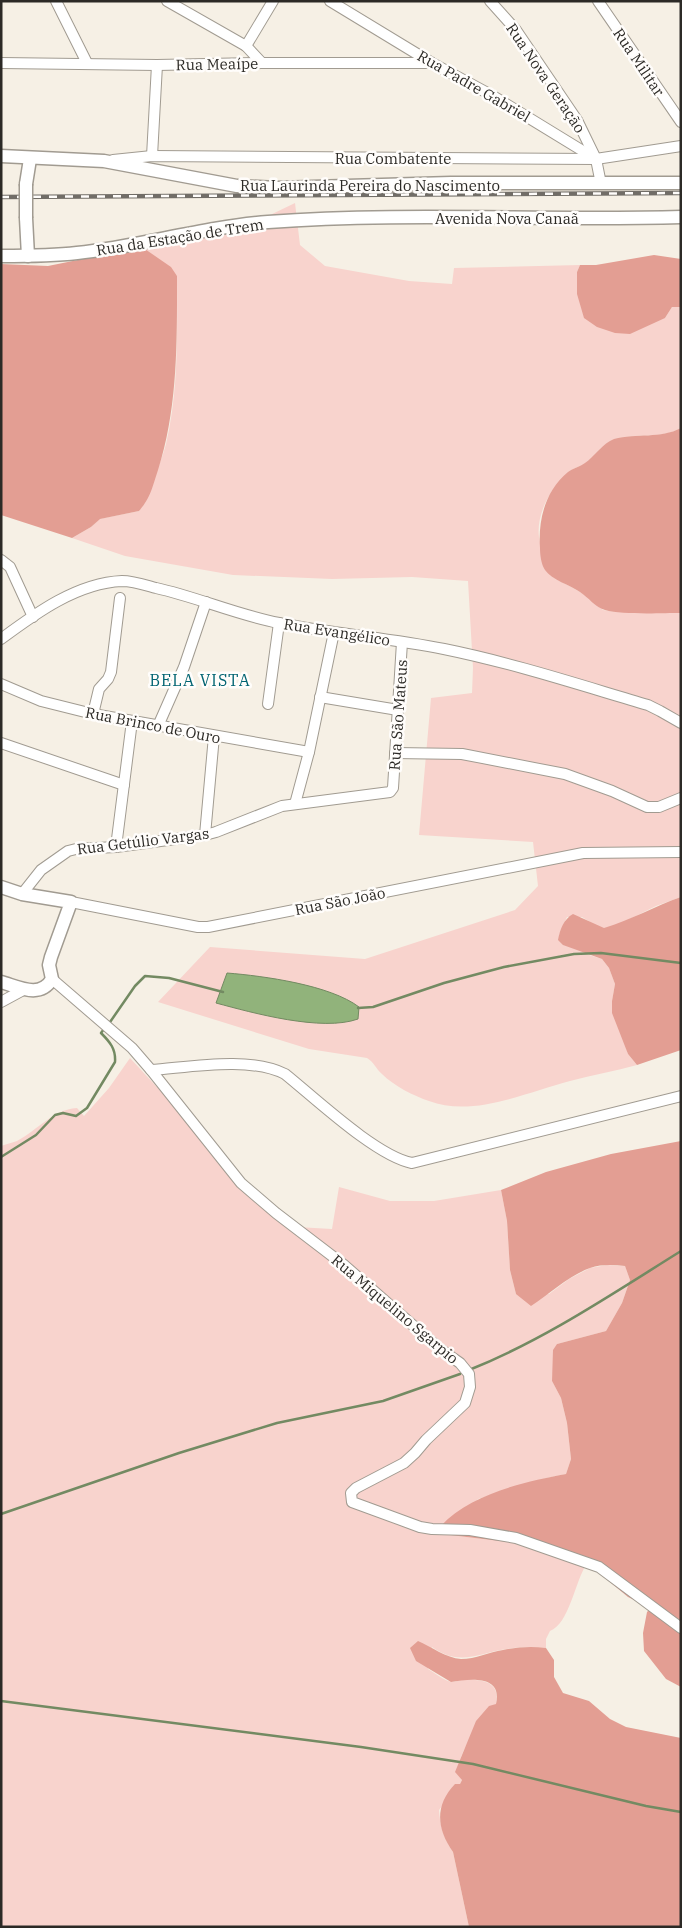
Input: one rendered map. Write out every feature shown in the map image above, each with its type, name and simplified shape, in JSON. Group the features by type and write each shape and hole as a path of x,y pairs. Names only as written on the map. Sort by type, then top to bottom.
{"street":[{"path":"56,1 87,63"},
{"path":"166,1 246,46 262,62"},
{"path":"246,46 273,1"},
{"name":"Rua Padre Gabriel","path":"330,1 432,63 493,96 596,159"},
{"name":"Rua Nova Geração","path":"490,1 516,30 577,120 596,159"},
{"name":"Rua Militar","path":"598,1 681,122"},
{"name":"Rua Meaípe","path":"1,63 156,65 262,62 432,63"},
{"path":"152,156 156,65"},
{"name":"Rua Combatente","path":"104,161 152,156 596,159 681,146"},
{"name":"Rua Laurinda Pereira do Nascimento","path":"1,156 30,159 104,161 237,186 277,188 451,183 681,183"},
{"path":"28,256 26,184 30,159"},
{"path":"596,159 601,184"},
{"name":"Avenida Nova Canaã","path":"333,219 681,217"},
{"name":"Rua da Estação de Trem","path":"1,256 77,254 229,226 333,219"},
{"path":"1,560 10,567 32,616"},
{"name":"Rua Evangélico","path":"1,640 32,616 86,588 124,581 173,592 278,623 444,649 518,666 648,706 681,723"},
{"path":"93,714 98,689 108,679 111,672 120,598"},
{"path":"158,726 184,667 206,602"},
{"path":"268,704 278,623"},
{"path":"295,804 309,752 334,632"},
{"name":"Rua São Mateus","path":"393,788 402,642"},
{"name":"Rua Brinco de Ouro","path":"1,684 41,701 93,714 309,752"},
{"path":"320,697 398,710"},
{"path":"116,847 132,721"},
{"path":"205,835 214,736"},
{"path":"1,743 124,785"},
{"path":"395,753 462,754 565,774 612,791 647,807 659,807 681,798"},
{"name":"Rua Getúlio Vargas","path":"22,894 41,870 68,851 116,847 205,835 272,809 295,804 386,793 393,788"},
{"name":"Rua São João","path":"1,887 22,894 198,927 208,927 583,853 681,852"},
{"path":"1,982 25,989 38,991 44,989 52,979 51,957 72,902"},
{"name":"Rua Miquelino Sgarpio","path":"52,979 126,1042 151,1070 241,1183 276,1213 344,1265 440,1349 460,1362 469,1374 470,1387 465,1403 404,1463 356,1488 351,1493 352,1502 420,1527 470,1530 516,1538 599,1567 681,1628"},
{"path":"1,1002 25,989"},
{"path":"151,1070 247,1064 275,1069 285,1074 360,1134 391,1155 412,1163 681,1096"}],"shaded area":[{"path":"295,203 300,245 325,266 409,281 452,284 454,268 580,265 577,272 665,318 672,307 681,307 681,428 665,434 632,436 606,444 585,464 570,471 556,486 542,510 539,528 541,547 553,577 582,593 603,610 681,613 681,897 604,929 582,917 567,917 559,935 589,955 602,959 609,968 615,984 612,1001 628,1054 637,1065 570,1081 500,1102 464,1107 446,1105 423,1099 398,1086 382,1074 367,1058 309,1049 158,1002 210,947 365,959 515,910 538,886 533,842 419,835 431,698 472,693 473,668 468,581 412,577 332,579 233,575 125,556 72,538 91,527 99,519 139,511 166,444 175,381 177,276 142,247 243,228","holes":["227,973 288,983 348,999"]},
{"path":"142,247 171,267 177,276 173,398 165,446 149,497 139,511 100,519 91,527 72,538 1,515 1,264 48,266"},
{"path":"654,255 681,259 681,307 672,307 665,318 630,334 615,333 597,327 584,318 577,294 577,272 580,265 596,265"},
{"path":"681,428 681,613 612,612 595,605 580,592 548,574 544,568 540,553 540,527 549,497 560,480 568,472 585,463 614,439 665,434"},
{"path":"681,897 681,1050 637,1065 628,1054 612,1013 615,984 609,968 602,959 563,945 558,940 561,928 573,914 604,928"},
{"path":"227,973 259,976 314,987 347,999 359,1007 358,1019 326,1023 287,1020 216,1003"},
{"path":"130,1058 282,1222 297,1227 332,1229 339,1187 390,1201 434,1201 501,1190 507,1221 510,1270 516,1294 549,1294 569,1279 590,1268 607,1265 625,1266 630,1280 622,1303 606,1331 557,1344 552,1381 561,1398 567,1423 571,1459 566,1474 478,1499 450,1535 516,1543 586,1565 567,1612 557,1627 550,1631 546,1639 546,1648 512,1648 469,1657 460,1657 442,1653 432,1647 428,1669 452,1682 462,1680 483,1681 493,1686 497,1696 496,1704 463,1751 459,1771 462,1780 460,1784 439,1810 443,1832 453,1852 469,1927 1,1927 1,1146 25,1137 60,1112 77,1108 84,1116 109,1088"},
{"path":"681,1141 681,1687 666,1679 644,1651 643,1633 647,1612 651,1608 628,1597 599,1573 588,1566 516,1543 450,1535 441,1533 440,1527 466,1506 498,1491 566,1474 571,1459 567,1423 561,1398 552,1381 553,1350 557,1344 606,1331 622,1303 630,1280 625,1266 608,1265 594,1267 575,1275 531,1306 516,1294 510,1270 507,1221 501,1190 546,1172 611,1154"},
{"path":"418,1641 444,1654 461,1659 514,1648 546,1648 554,1660 554,1677 563,1693 589,1701 610,1719 626,1727 681,1738 681,1927 469,1927 453,1852 443,1834 440,1817 441,1808 448,1792 455,1784 460,1784 462,1780 455,1772 476,1721 489,1706 496,1704 497,1694 490,1683 475,1680 451,1682 416,1661 410,1648"}],"waterway":[{"path":"358,1008 373,1007 444,983 504,967 574,954 601,953 681,963"},
{"path":"108,1025 135,986 145,976 169,978 223,992"},
{"path":"1,1157 36,1135 55,1115 63,1113 76,1116 87,1108 115,1062 115,1053 112,1046 101,1033 104,1029"},
{"path":"469,1370 551,1331 681,1251"},
{"path":"1,1514 179,1453 277,1423 383,1401 460,1374"},
{"path":"1,1701 361,1747 473,1764 646,1806 681,1812"}],"railway":[{"path":"1,197 681,193"}],"district":[{"name":"BELA VISTA","path":"200,680"}]}
